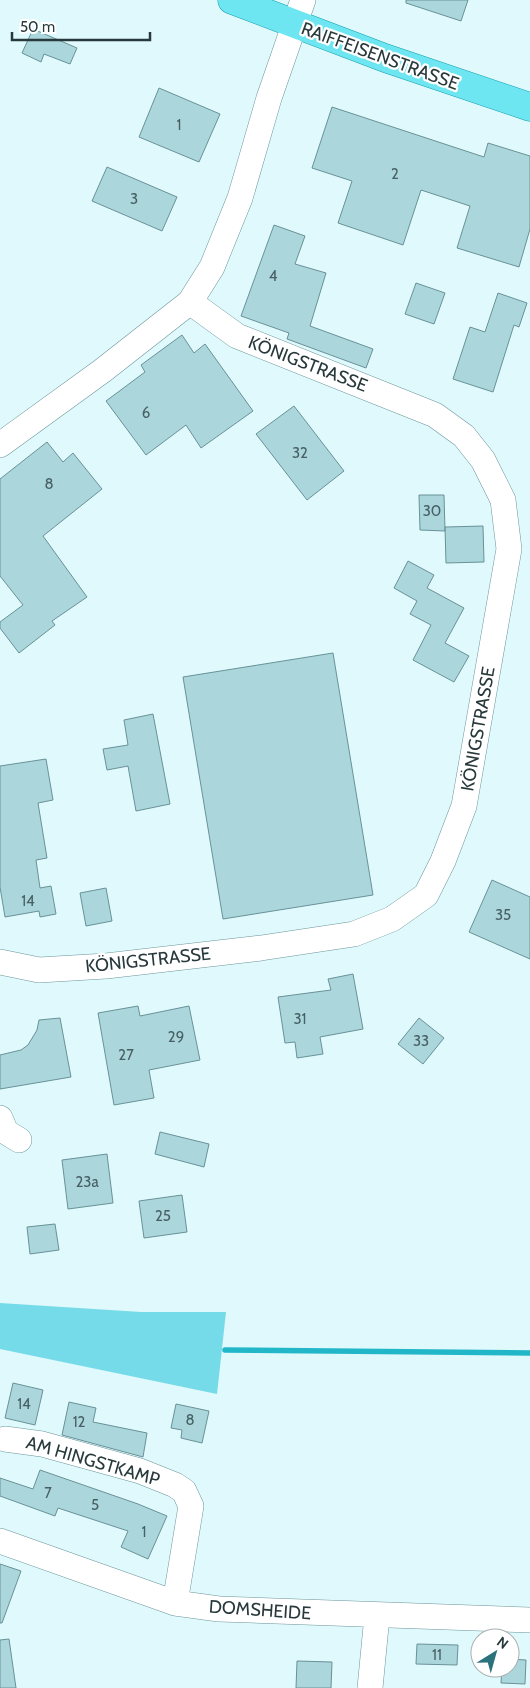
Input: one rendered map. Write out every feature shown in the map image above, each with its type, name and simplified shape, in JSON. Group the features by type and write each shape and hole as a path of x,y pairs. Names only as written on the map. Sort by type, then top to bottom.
{"main road":[{"name":"RAIFFEISENSTRASSE","path":"232,0 294,25 530,107"}],"street":[{"path":"0,445 102,371 190,302 212,267 232,220 303,0"},
{"name":"KÖNIGSTRASSE","path":"0,962 39,970 106,966 261,948 354,934 392,919 426,895 443,861 464,806 509,549 503,500 483,460 464,436 435,414 237,336 190,302"},
{"path":"0,1118 6,1132 20,1140"},
{"name":"AM HINGSTKAMP","path":"5,1439 42,1444 140,1471 184,1491 191,1506 175,1603"},
{"name":"DOMSHEIDE","path":"0,1541 175,1603 219,1610 530,1620"},
{"path":"370,1688 377,1616"}],"shaded area":[{"path":"0,1303 141,1312 226,1312 217,1394 0,1349"}],"building":[{"path":"406,0 468,0 461,21 406,3"},
{"path":"33,29 77,48 70,64 44,54 41,62 22,53"},
{"path":"159,88 220,114 199,162 139,137"},
{"path":"332,107 484,157 488,143 530,156 530,229 519,267 457,248 470,206 421,190 403,245 338,223 352,181 312,168"},
{"path":"107,167 177,197 162,231 92,201"},
{"path":"274,225 305,236 295,264 326,273 310,326 373,349 366,368 287,339 289,333 241,316"},
{"path":"416,283 445,293 434,324 405,314"},
{"path":"498,293 527,303 519,327 514,325 493,392 453,379 470,327 485,332"},
{"path":"182,335 194,353 205,344 253,411 201,448 186,425 146,455 106,401 145,372 141,365"},
{"path":"294,406 344,471 307,500 256,434"},
{"path":"47,442 63,462 73,453 102,489 43,536 87,597 52,621 55,625 19,653 0,628 0,622 23,605 0,576 0,479"},
{"path":"419,495 444,495 445,531 420,530"},
{"path":"483,526 484,562 446,563 445,527"},
{"path":"408,561 434,575 427,588 464,608 445,643 469,656 454,682 413,660 431,625 410,614 417,601 394,588"},
{"path":"333,653 373,895 223,919 183,677"},
{"path":"153,714 170,804 136,811 128,766 107,770 103,749 128,745 124,720"},
{"path":"46,759 53,800 38,803 47,858 36,860 40,888 51,886 56,914 40,917 39,911 5,917 0,887 0,766"},
{"path":"492,880 530,897 530,959 469,932"},
{"path":"106,888 112,921 86,926 80,893"},
{"path":"353,974 363,1029 320,1037 323,1054 297,1058 295,1042 285,1043 278,997 331,990 328,979"},
{"path":"138,1006 140,1016 189,1006 200,1060 149,1070 154,1098 114,1105 98,1013"},
{"path":"60,1018 71,1077 0,1089 0,1055 21,1050 28,1045 37,1030 39,1020"},
{"path":"419,1018 444,1038 423,1064 398,1044"},
{"path":"160,1132 209,1144 204,1167 155,1154"},
{"path":"107,1154 113,1203 68,1209 62,1160"},
{"path":"182,1195 187,1232 144,1238 139,1201"},
{"path":"55,1224 59,1250 30,1254 27,1227"},
{"path":"13,1383 43,1390 35,1425 5,1418"},
{"path":"69,1402 96,1408 93,1422 147,1433 143,1457 62,1435"},
{"path":"176,1404 209,1411 202,1443 181,1438 182,1430 171,1428"},
{"path":"40,1470 167,1516 148,1559 121,1547 128,1531 58,1508 55,1516 0,1496 0,1478 33,1489"},
{"path":"0,1564 21,1571 2,1623 0,1623"},
{"path":"9,1639 16,1688 0,1688 0,1640"},
{"path":"417,1644 458,1645 457,1665 416,1664"},
{"path":"520,1660 526,1660 525,1684 501,1683 501,1678 520,1678"},
{"path":"297,1661 332,1662 331,1688 296,1688"}],"waterway":[{"path":"225,1350 530,1353"}]}
